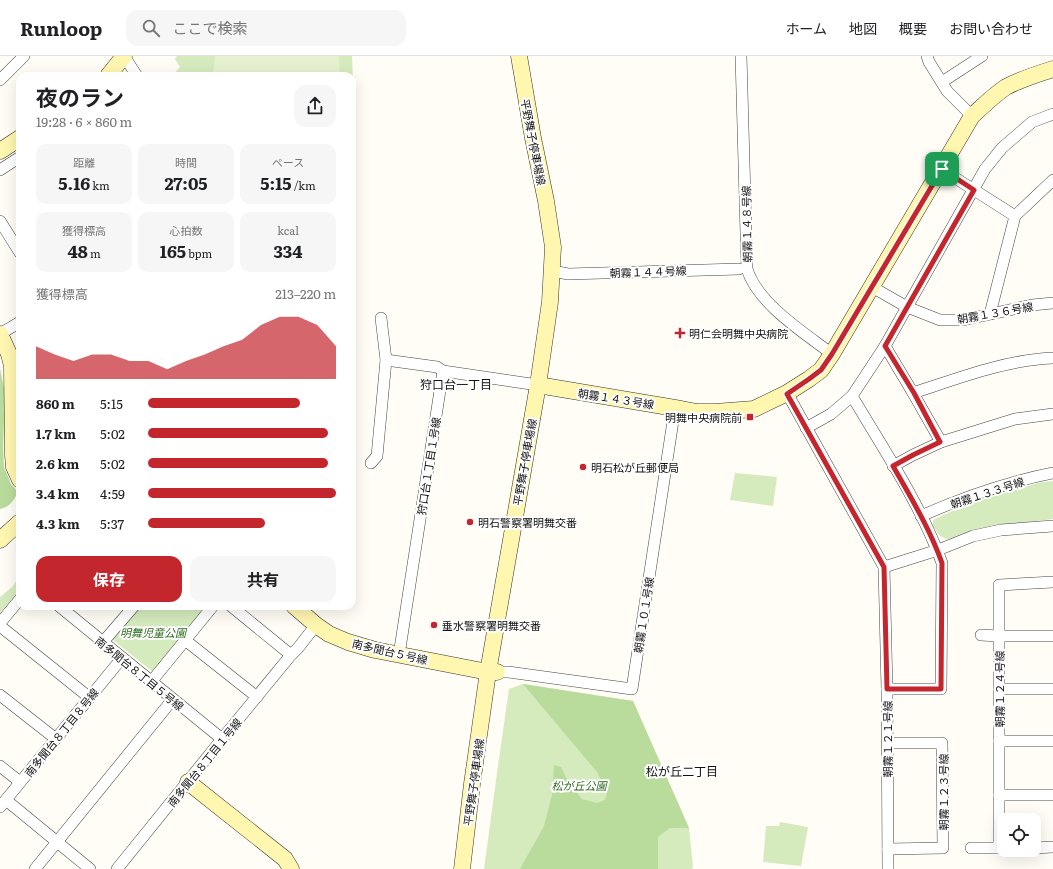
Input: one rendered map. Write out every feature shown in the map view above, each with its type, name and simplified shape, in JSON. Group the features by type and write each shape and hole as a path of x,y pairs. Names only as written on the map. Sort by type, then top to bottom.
{"main road":[{"path":"111,72 124,56"},
{"name":"平野舞子停車場線","path":"462,869 472,784 493,672 542,386 550,302 553,247 519,56"},
{"name":"平野舞子停車場線","path":"528,56 558,236 558,272 550,359 542,386"},
{"name":"朝霧１４３号線","path":"542,386 697,412 754,409 787,394 821,370 832,354 972,116 1005,88 1023,79 1053,69"},
{"path":"0,334 9,354 12,366 13,455 14,468 16,472"},
{"path":"0,540 16,526"},
{"name":"南多聞台５号線","path":"299,610 328,634 348,642 375,650 493,672"},
{"name":"平野舞子停車場線","path":"468,869 477,788 493,672"},
{"path":"188,782 286,859 291,869"}],"street":[{"path":"0,80 24,56"},
{"path":"124,56 134,72"},
{"name":"朝霧１４８号線","path":"741,56 747,269 750,279 781,315 832,354"},
{"path":"927,56 947,91 972,116"},
{"path":"942,82 982,56"},
{"path":"806,428 831,414 852,396 885,346 986,169 1002,148 1032,122 1053,114"},
{"path":"0,170 16,160"},
{"path":"942,169 1015,216"},
{"path":"990,314 1015,216 1053,180"},
{"path":"0,221 16,247"},
{"name":"朝霧１４４号線","path":"558,272 568,274 739,269"},
{"name":"朝霧１３６号線","path":"872,287 907,307 940,320 963,320 1032,305 1053,303"},
{"path":"371,464 377,456 386,360 381,318"},
{"path":"0,334 16,324"},
{"path":"885,346 914,393 940,442"},
{"path":"914,393 980,370 1035,359 1053,358"},
{"path":"386,360 436,367 443,371 542,386"},
{"name":"狩口台１丁目１号線","path":"400,655 443,371"},
{"name":"朝霧１２１号線","path":"787,394 884,567 888,743 888,869"},
{"path":"852,396 922,516 938,550 942,563 947,636 941,689 887,689"},
{"name":"朝霧１０１号線","path":"493,672 508,672 632,689 675,408"},
{"path":"893,466 940,442 1015,419 1053,414"},
{"name":"朝霧１３３号線","path":"922,516 957,500 1004,485 1053,473"},
{"path":"884,567 938,550 973,536 1001,530 1053,526"},
{"name":"朝霧１２４号線","path":"1000,813 998,741 999,585 1053,582"},
{"path":"0,623 16,604"},
{"name":"南多聞台８丁目５号線","path":"64,610 222,739"},
{"path":"103,642 131,610"},
{"path":"151,682 210,610"},
{"path":"236,610 291,655"},
{"name":"南多聞台８丁目１号線","path":"117,869 316,625"},
{"path":"0,626 90,698"},
{"path":"981,635 1053,636"},
{"path":"185,640 257,697"},
{"name":"南多聞台８丁目８号線","path":"3,804 122,658"},
{"path":"999,689 1053,688"},
{"path":"0,695 56,739"},
{"path":"35,869 173,700"},
{"path":"998,741 1053,741"},
{"name":"朝霧１２３号線","path":"888,743 942,743 943,848 888,849"},
{"path":"0,766 20,782"},
{"path":"999,795 1053,795"},
{"path":"3,804 57,842 90,869"},
{"path":"1041,848 1053,847"},
{"path":"971,848 997,848"}],"green space":[{"path":"177,56 352,56 353,72 176,72 180,67 175,59"},
{"path":"215,56 339,56 340,72 213,72"},
{"path":"0,368 5,394 3,447 4,467 11,484 16,490 16,496 9,505 0,509"},
{"path":"735,473 777,477 773,506 730,500"},
{"path":"1053,481 1053,519 995,526 957,538 946,539 940,536 933,526 933,520 965,505 1038,483"},
{"path":"16,582 16,595 0,613 0,597"},
{"name":"明舞児童公園","path":"137,610 204,610 153,672 113,640"},
{"name":"松が丘公園","path":"523,684 633,701 689,828 693,866 692,869 484,869 509,689"},
{"path":"523,684 633,701 689,828 670,828 658,837 658,869 520,869 544,826 552,795 554,765 561,767 568,782 582,799 597,803 605,800 607,793 597,772"},
{"path":"780,822 808,827 801,866 763,862 766,826 779,826"}],"place":[{"name":"明仁会明舞中央病院","path":"680,333"},
{"name":"明舞中央病院前","path":"750,417"},
{"name":"明石松が丘郵便局","path":"583,467"},
{"name":"明石警察署明舞交番","path":"470,522"},
{"name":"垂水警察署明舞交番","path":"434,625"}],"district":[{"name":"狩口台一丁目","path":"456,384"},
{"name":"松が丘二丁目","path":"682,771"}],"route":[{"path":"942,169 974,190 885,346 914,393 940,442 893,466 922,516 938,550 942,563 941,689 887,689 884,567 787,394 821,370 942,169"}]}
